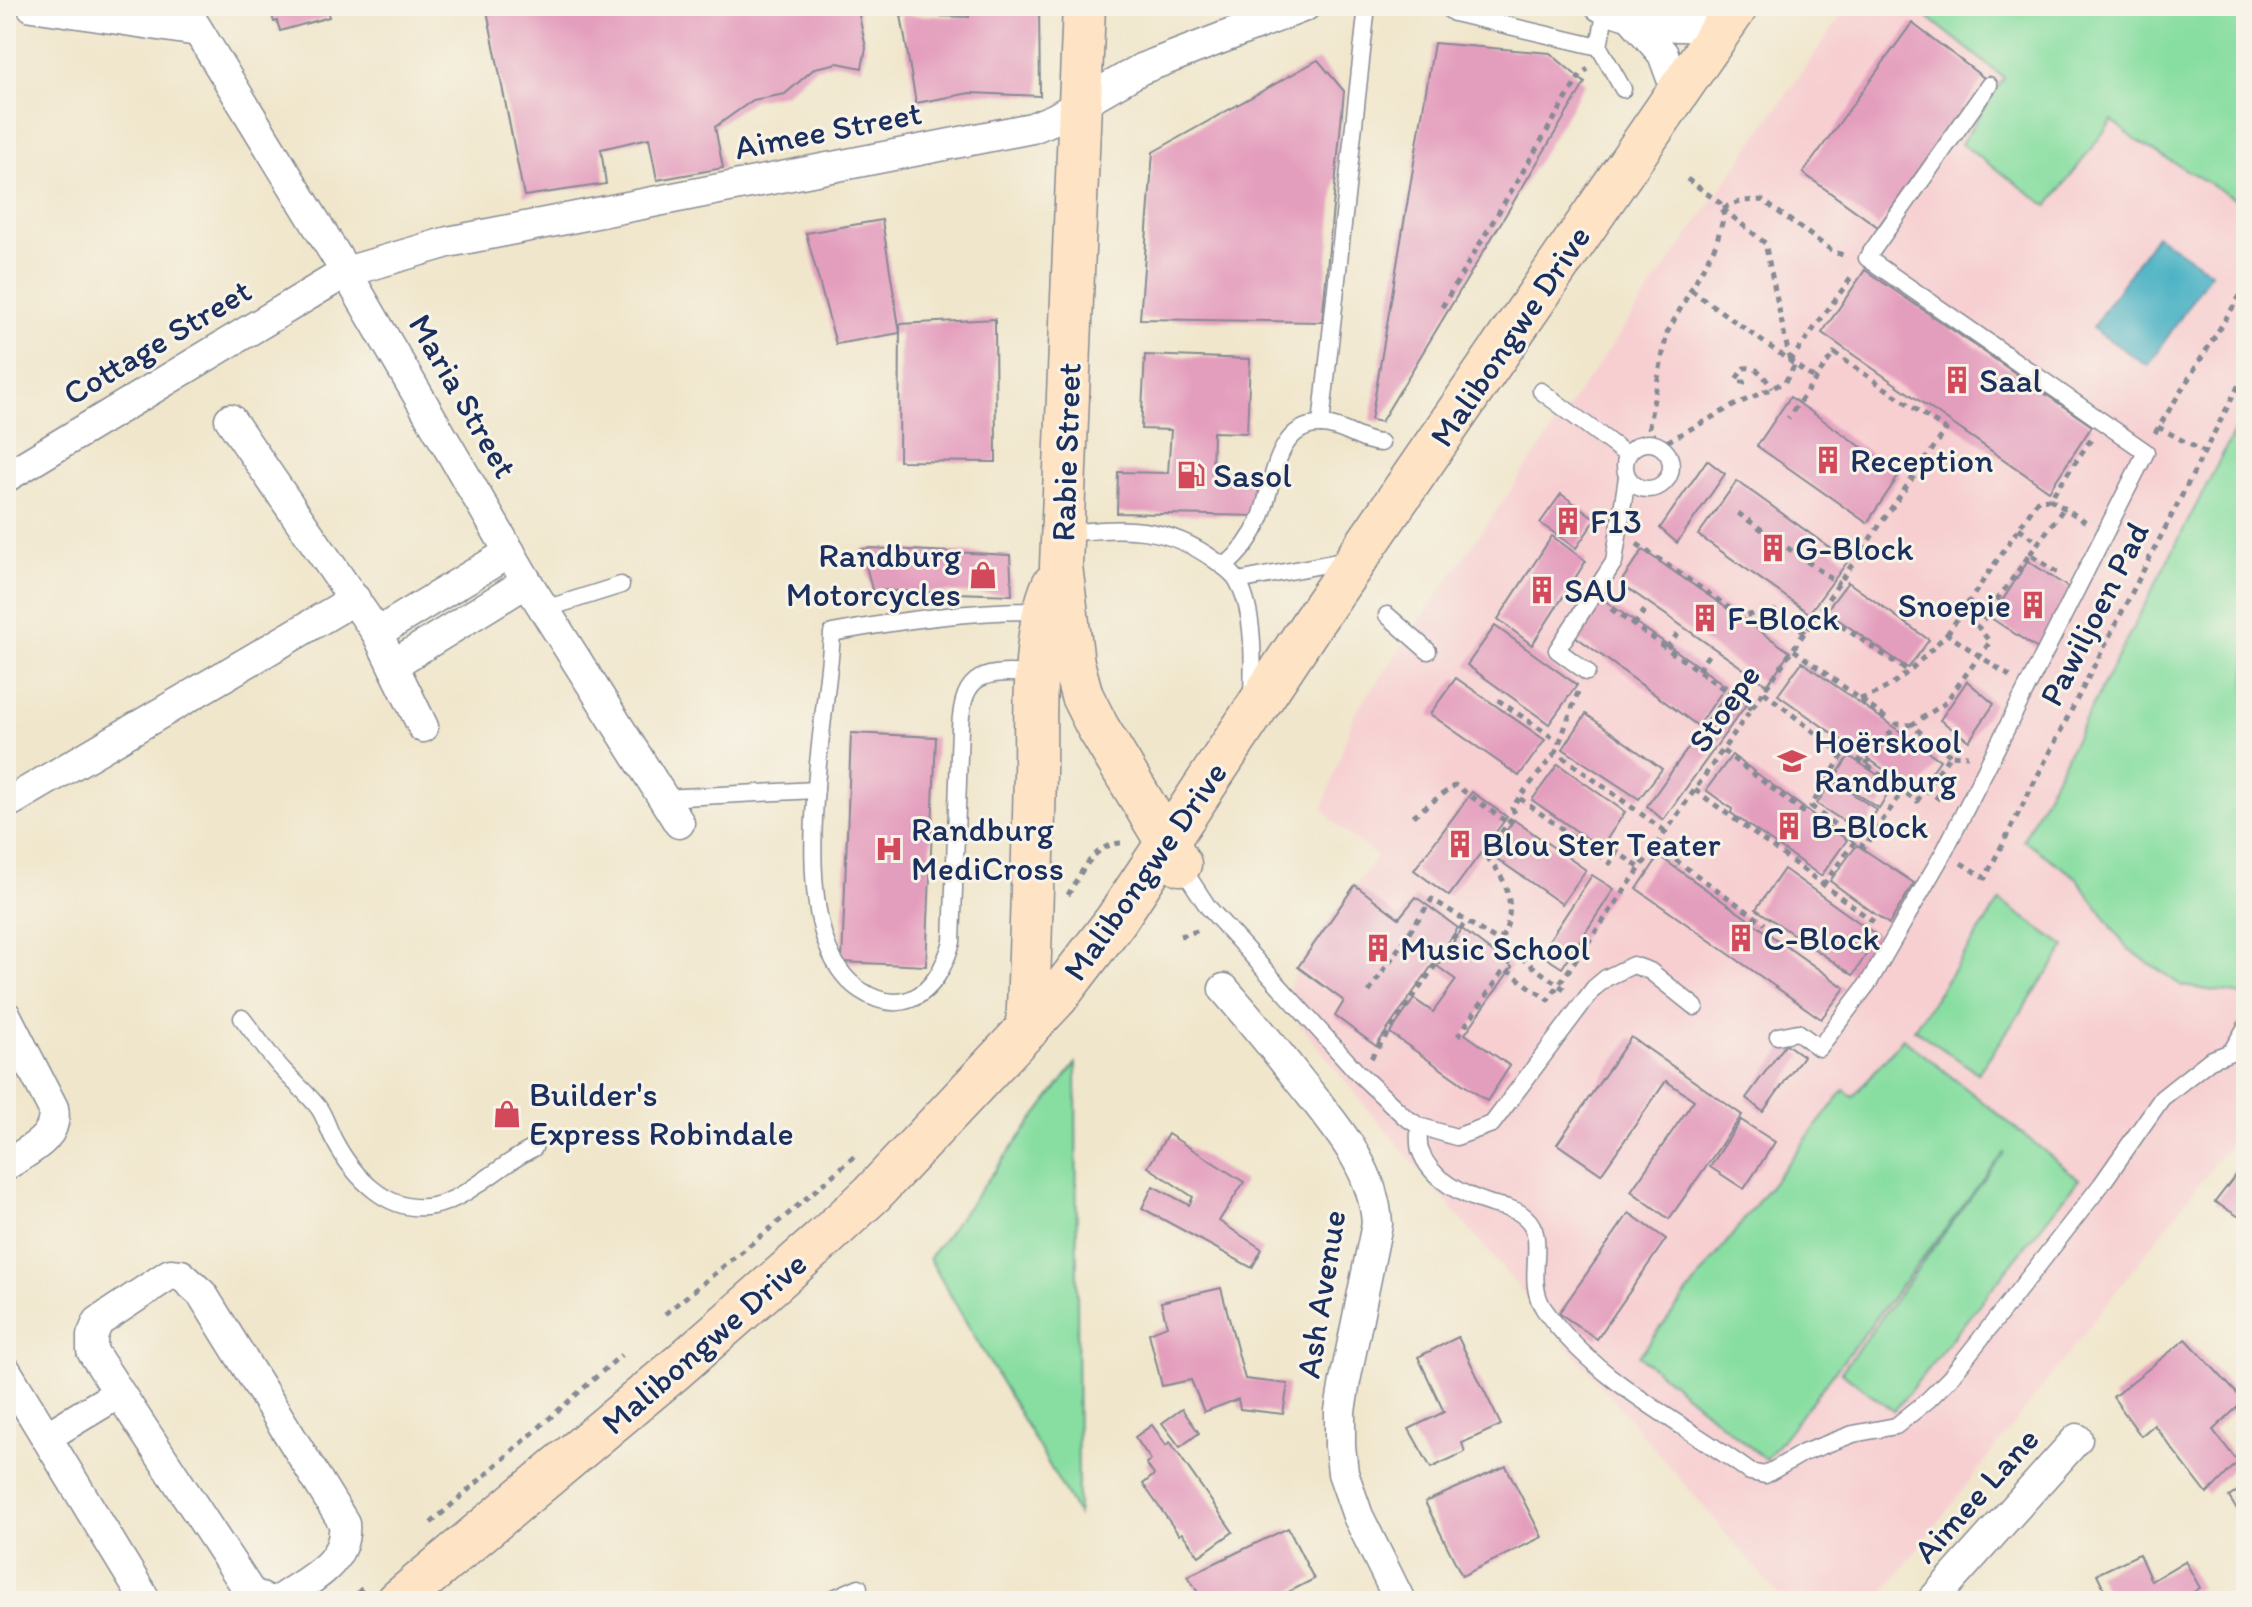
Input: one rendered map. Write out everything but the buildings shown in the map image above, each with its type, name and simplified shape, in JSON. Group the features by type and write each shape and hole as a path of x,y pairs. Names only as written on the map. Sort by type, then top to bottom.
{"main road":[{"name":"Rabie Street","path":"1084,6 1061,550 1073,663 1082,696 1097,726 1176,855"},
{"name":"Malibongwe Drive","path":"426,1601 690,1391 844,1258 963,1140 1093,994 1143,929 1176,855 1251,717 1677,92 1740,11"},
{"name":"Malibongwe Drive","path":"384,1590 649,1391 820,1242 872,1194 1083,967 1271,734 1296,684 1390,539 1740,11"},
{"path":"1027,1030 1037,674 1043,611 1061,550"}],"street":[{"path":"32,6 190,18"},
{"name":"Aimee Street","path":"346,272 448,242 1007,135 1054,119 1141,69 1305,6"},
{"path":"1613,11 1676,27 1713,25 1740,11"},
{"path":"1613,11 1663,54 1677,92"},
{"name":"Maria Street","path":"190,18 346,272 527,582 671,810"},
{"name":"Cottage Street","path":"6,477 346,272"},
{"path":"230,419 377,633 423,727"},
{"path":"377,633 510,552"},
{"path":"394,664 527,582"},
{"path":"6,804 355,599"},
{"name":"Ash Avenue","path":"1224,989 1332,1121 1356,1156 1376,1206 1377,1224 1340,1411 1340,1446 1343,1473 1358,1516 1400,1601"},
{"path":"6,1016 53,1108 55,1121 43,1140 6,1165"},
{"path":"266,1601 250,1592 92,1351 95,1327 166,1276 181,1275 202,1294 344,1523 343,1545 330,1565 274,1601"},
{"path":"6,1371 146,1601"},
{"path":"46,1437 119,1393"},
{"name":"Aimee Lane","path":"1932,1601 2077,1439"}],"lane":[{"path":"1321,425 1367,6"},
{"path":"1444,6 1454,13 1602,52"},
{"path":"1613,11 1602,52 1623,89"},
{"path":"1778,1036 1798,1032 1819,1048 1867,985 1896,938 1997,752 2146,452 1867,258 1989,85"},
{"path":"1541,391 1627,455"},
{"path":"1224,567 1250,538 1261,516 1277,457 1304,428 1321,425 1381,443"},
{"path":"1587,672 1557,650 1614,562 1627,477 1627,455 1646,443 1667,452 1671,467 1666,481 1660,486 1638,487 1627,477"},
{"path":"1061,550 1115,529 1165,533 1200,549 1224,567 1238,581 1248,613 1253,650 1251,717"},
{"path":"1238,581 1358,557"},
{"path":"545,609 621,585"},
{"path":"1037,674 988,675 973,682 964,693 952,942 944,967 914,999 894,1004 869,997 852,985 837,968 825,944 818,918 815,887 816,790 832,633 946,615 1043,611"},
{"path":"1387,615 1428,651"},
{"path":"671,810 816,790"},
{"path":"1176,855 1208,907 1360,1075 1402,1115 1419,1126 1456,1137 1492,1124 1594,988 1624,968 1633,965 1650,971 1695,1007"},
{"path":"242,1018 282,1070 319,1108 352,1170 380,1195 407,1208 435,1206 463,1193 514,1157 534,1148"},
{"path":"1419,1126 1419,1149 1432,1171 1462,1195 1516,1211 1527,1218 1533,1227 1537,1245 1533,1273 1542,1306 1587,1358 1623,1387 1750,1472 1765,1475 1803,1453 1831,1442 1853,1434 1896,1426 1928,1400 1949,1379 2072,1222 2162,1098 2210,1060 2231,1052 2246,1027"},
{"path":"827,1601 859,1587"}],"path":[{"path":"1124,6 1126,11 1134,8"},
{"path":"1442,307 1581,74 1602,52"},
{"path":"1687,179 1765,243 1792,363"},
{"path":"1722,209 1742,201 1762,200 1834,252 1853,259 1867,258"},
{"path":"1722,209 1724,216 1716,244 1667,333 1649,427 1659,446 1785,382 1792,363 1867,258"},
{"path":"2146,452 2158,427 2246,286"},
{"path":"1691,290 1815,379"},
{"name":"Stoepe","path":"1559,984 1946,430 1834,353 1788,418"},
{"path":"1746,382 1736,379 1744,368 1751,367 1760,371 1772,388"},
{"name":"Pawiljoen Pad","path":"1969,868 1985,878 2246,371"},
{"path":"2050,499 2103,422"},
{"path":"2158,427 2204,452"},
{"path":"1860,699 1872,696 1909,672 1947,634 2038,500 2050,499 2086,522"},
{"path":"1911,725 1944,704 1990,642 1978,627 2064,508"},
{"path":"1738,513 1839,584"},
{"path":"2019,528 2037,542"},
{"path":"1628,554 1636,543 1741,616 1775,611 1806,633"},
{"path":"2030,554 2068,580"},
{"path":"1594,596 1752,709"},
{"path":"1634,625 1647,607"},
{"path":"1821,612 1909,672"},
{"path":"1667,648 1681,629"},
{"path":"1947,634 2028,688"},
{"path":"1794,650 1887,719"},
{"path":"1698,670 1711,651"},
{"path":"1499,942 1509,928 1509,893 1496,866 1485,856 1515,813 1512,808 1556,752 1587,672"},
{"path":"1764,692 1843,755"},
{"path":"1498,700 1559,742"},
{"path":"1866,764 1897,724 1911,725 1950,755 1997,752"},
{"path":"1723,751 1807,815"},
{"path":"1903,791 1864,847 1811,806 1847,751 1866,764 1917,801 1950,755"},
{"path":"1556,752 1666,832"},
{"path":"1413,816 1455,785 1508,823"},
{"path":"1695,790 1896,938"},
{"path":"1519,798 1610,863 1617,852 1640,868"},
{"path":"1823,885 1855,841"},
{"path":"1061,907 1092,857 1109,843 1121,843"},
{"path":"1656,846 1765,924"},
{"path":"1369,992 1432,899 1559,984 1548,1000 1505,969 1458,1036"},
{"path":"1360,1075 1466,921"},
{"path":"665,1314 865,1149"},
{"path":"425,1529 621,1355"},
{"path":"349,1601 384,1590"}],"shaded area":[{"name":"Hoërskool Randburg","path":"1848,6 2246,6 2246,1123 1877,1601 1783,1601 1367,1108 1283,1003 1298,967 1377,856 1336,825 1323,808 1354,715"}],"green space":[{"path":"1914,6 2246,6 2246,205 2137,141 2112,121 2048,206 1961,144 2004,78"},
{"path":"2246,409 2246,995 2243,995 2182,986 2126,947 2076,877 2023,840"},
{"path":"2000,901 2066,947 1978,1073 1914,1029"},
{"path":"1903,1038 2079,1179 1894,1411 1841,1372 2005,1152 1766,1460 1639,1356 1844,1090 1853,1097"},
{"path":"1076,1063 1078,1515 929,1258"}],"water":[{"path":"2156,235 2211,272 2148,366 2092,328"}],"place":[{"name":"Saal","path":"1957,380"},
{"name":"Reception","path":"1828,460"},
{"name":"Sasol","path":"1191,475"},
{"name":"F13","path":"1568,521"},
{"name":"G-Block","path":"1773,548"},
{"name":"Randburg Motorcycles","path":"983,575"},
{"name":"SAU","path":"1542,590"},
{"name":"Snoepie","path":"2033,605"},
{"name":"F-Block","path":"1705,618"},
{"name":"Hoërskool Randburg","path":"1792,761"},
{"name":"B-Block","path":"1789,826"},
{"name":"Blou Ster Teater","path":"1460,844"},
{"name":"Randburg MediCross","path":"889,849"},
{"name":"C-Block","path":"1741,938"},
{"name":"Music School","path":"1378,948"},
{"name":"Builder's Express Robindale","path":"507,1114"}]}
